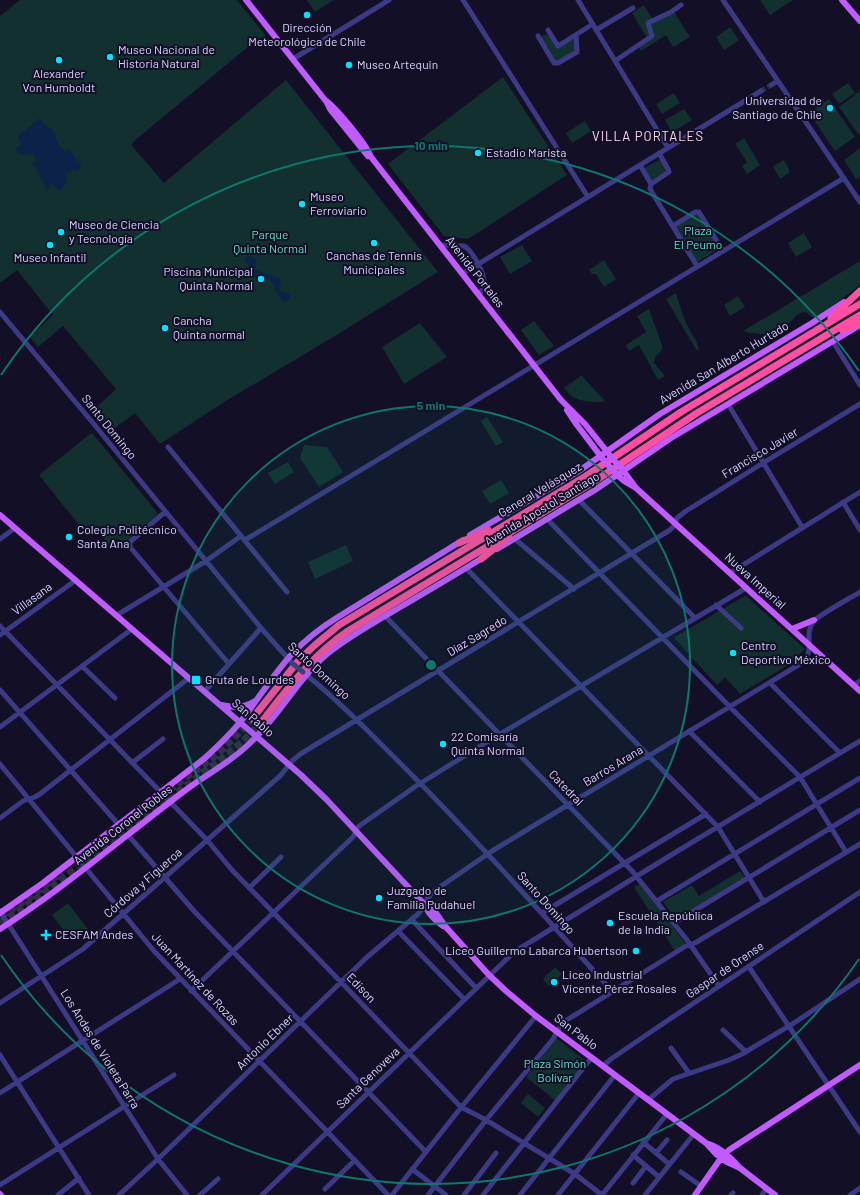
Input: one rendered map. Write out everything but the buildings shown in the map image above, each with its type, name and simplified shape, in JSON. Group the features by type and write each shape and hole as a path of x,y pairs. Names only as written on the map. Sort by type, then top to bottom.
{"highway":[{"path":"816,331 860,290"},
{"name":"General Velásquez","path":"252,719 299,660 330,632 349,619 593,472 676,415 860,304"},
{"name":"General Velásquez","path":"259,725 304,669 322,650 358,624 599,478 690,417 860,315"},
{"path":"820,339 860,324"},
{"path":"459,543 511,521"},
{"path":"481,559 524,524"}],"main road":[{"name":"Avenida Portales","path":"246,0 325,100 334,106 360,139 371,158 534,365 602,457"},
{"path":"842,0 860,22"},
{"name":"Avenida San Alberto Hurtado","path":"602,457 609,454 660,414 831,312 860,290"},
{"name":"Avenida Apostol Santiago","path":"257,736 305,674 340,644 384,616 579,500 660,445 833,342 860,324"},
{"name":"Avenida Portales","path":"561,400 585,424 609,454"},
{"name":"Nueva Imperial","path":"609,454 636,488 860,691"},
{"name":"Nueva Imperial","path":"602,457 616,474 636,488"},
{"name":"Avenida Apostol Santiago","path":"240,722 306,640 328,623 472,534 602,457"},
{"name":"San Pablo","path":"0,515 222,705 313,787 356,831 424,905 432,916 445,926 489,975 506,991 536,1016 723,1156 727,1162 740,1168 775,1195"},
{"path":"792,629 814,620"},
{"path":"222,705 243,707 258,699"},
{"name":"Avenida Coronel Robles","path":"0,912 38,887 205,758 240,722"},
{"name":"Avenida Coronel Robles","path":"0,929 85,868 192,785 235,756 257,736"},
{"path":"695,1195 723,1156 860,1065"}],"street":[{"path":"293,59 389,0"},
{"path":"463,0 588,197"},
{"path":"578,0 668,148"},
{"path":"723,0 860,202"},
{"path":"615,61 652,36 648,23 671,12 681,5"},
{"path":"596,30 633,8"},
{"path":"548,30 558,46 592,24"},
{"path":"538,36 554,63 558,64 577,52 576,35"},
{"path":"771,85 778,80"},
{"path":"462,274 760,91"},
{"path":"651,184 669,172 659,153"},
{"path":"640,165 651,184 650,189 697,266"},
{"path":"117,615 844,178"},
{"path":"673,226 695,212 699,212 723,251"},
{"path":"440,245 466,247 478,264 484,284 479,295"},
{"name":"Santo Domingo","path":"0,312 261,628 290,661 357,720 420,784 487,854 612,991"},
{"path":"833,342 860,385"},
{"path":"728,404 802,527"},
{"name":"Francisco Javier","path":"675,524 679,516 686,511 860,404"},
{"path":"168,447 287,592"},
{"path":"730,573 860,492"},
{"path":"579,500 695,618"},
{"path":"843,502 860,530"},
{"path":"165,512 130,542 130,547 165,586 229,664"},
{"path":"547,519 800,777 846,852"},
{"name":"Díaz Sagredo","path":"289,765 302,753 574,590 670,530 675,524"},
{"path":"0,539 15,528"},
{"path":"515,539 574,590"},
{"path":"466,568 718,827 764,902"},
{"name":"Villasana","path":"0,635 76,580"},
{"path":"191,991 353,837 358,827 362,824 420,784 500,734 746,588"},
{"path":"814,620 860,592"},
{"path":"716,605 741,628"},
{"name":"Catedral","path":"384,616 637,876 674,923 719,986"},
{"name":"Barros Arana","path":"424,905 427,897 434,891 487,854 802,663 808,655 810,645 809,632 814,620"},
{"name":"Edison","path":"0,626 207,840 222,859 249,888 461,1107 486,1120 575,1174 602,1195"},
{"path":"205,691 261,628"},
{"path":"0,727 132,629"},
{"path":"82,666 115,698"},
{"path":"0,818 23,801 40,794 189,678"},
{"path":"854,685 860,681"},
{"path":"770,683 840,753"},
{"path":"0,690 119,825"},
{"path":"689,731 760,802"},
{"path":"132,763 163,739"},
{"name":"Santa Genoveva","path":"262,1195 514,952 860,741"},
{"name":"Juan Martínez de Rozas","path":"0,764 154,952 388,1195"},
{"name":"Córdova y Figueroa","path":"0,1003 78,953 280,776 289,765"},
{"path":"657,901 860,778"},
{"path":"674,923 860,810"},
{"path":"542,914 706,814"},
{"path":"128,835 190,907 426,1152"},
{"path":"428,1195 486,1120 553,1040 562,1023 686,946 696,943 860,844"},
{"path":"249,888 281,857"},
{"name":"Gaspar de Orense","path":"603,1066 635,1042 860,892"},
{"name":"Antonio Ebner","path":"119,1195 375,950 412,920 424,905"},
{"name":"Los Andes de Violeta Parra","path":"0,912 158,1159 187,1195"},
{"path":"412,920 476,988"},
{"path":"398,931 464,999"},
{"path":"748,967 860,1132"},
{"path":"0,1093 180,979"},
{"path":"648,1100 673,1079 729,1060 746,1052 789,1026 860,979"},
{"path":"392,1195 461,1107 536,1016"},
{"path":"723,1030 746,1052"},
{"path":"671,1048 689,1073"},
{"path":"0,1056 89,1195"},
{"path":"483,1195 592,1058"},
{"path":"0,1185 174,1075"},
{"path":"520,1195 616,1075"},
{"path":"558,1195 639,1093"},
{"path":"602,1195 667,1114"},
{"path":"645,1195 694,1134"},
{"path":"656,1153 667,1140"},
{"path":"643,1142 669,1164"},
{"path":"464,1195 496,1153"},
{"path":"633,1155 659,1176"},
{"path":"326,1189 355,1160"},
{"path":"633,1183 646,1166"},
{"path":"412,1169 446,1195"},
{"path":"681,1172 702,1186"},
{"path":"58,1195 79,1178"},
{"path":"200,1195 218,1179"},
{"path":"850,1195 860,1188"},
{"path":"762,1195 766,1189"}],"green space":[{"name":"Parque Quinta Normal","path":"20,0 237,0 266,36 255,41 133,142 132,146 164,183 286,80 438,272 224,402 160,444 135,413 108,433 92,413 116,389 63,326 38,347 30,337 53,315 17,270 0,283 0,16"},
{"path":"307,0 334,0 315,12"},
{"path":"760,0 793,0 770,15"},
{"path":"644,5 654,22 674,12 690,37 673,47 666,35 641,51 637,45 647,38 632,13"},
{"path":"730,27 739,40 724,50 716,37"},
{"path":"549,33 558,47 574,39 575,51 559,62 555,61 540,37"},
{"name":"Estadio Marista","path":"503,77 567,175 468,239 444,236 388,164"},
{"path":"848,83 855,93 839,104 832,94"},
{"path":"860,91 860,133 858,134 839,107"},
{"path":"674,93 680,103 662,114 656,104"},
{"path":"829,99 855,137 835,151 809,113"},
{"path":"684,109 692,120 672,132 665,120"},
{"path":"585,121 591,131 572,143 566,133"},
{"path":"744,138 760,165 747,174 742,166 747,162 735,144"},
{"path":"860,148 860,177 856,179 844,160"},
{"path":"661,159 667,173 651,182 643,169"},
{"path":"784,160 789,169 789,173 780,179 773,166"},
{"name":"Plaza El Peumo","path":"696,213 699,213 720,248 696,263 676,229 676,225"},
{"path":"804,233 812,247 796,257 788,243"},
{"path":"522,245 532,261 510,274 500,257"},
{"path":"604,260 616,279 604,287 596,274 592,274 589,270"},
{"path":"860,261 860,285 816,318 812,317 806,312 803,312 798,314 783,328 772,333 761,334 743,331"},
{"path":"676,293 685,320 698,346 699,349 697,351 666,299"},
{"path":"738,296 745,307 730,316 724,305"},
{"path":"649,309 662,345 662,350 655,357 654,363 665,376 658,380 639,345 629,351 626,345 646,332 637,316"},
{"path":"534,321 554,346 539,355 521,330"},
{"path":"420,323 447,357 404,384 382,347"},
{"path":"582,375 605,401 587,401 577,399 569,394 564,388"},
{"path":"487,417 503,442 496,446 481,421"},
{"path":"90,434 93,434 156,511 157,515 123,544 118,538 109,545 93,524 83,530 39,475"},
{"path":"304,445 327,447 343,472 319,487 300,458"},
{"path":"288,462 294,472 275,484 268,473"},
{"path":"501,480 509,493 490,504 482,491"},
{"path":"346,545 353,561 315,579 308,562"},
{"name":"Centro Deportivo México","path":"746,596 805,649 790,664 740,694 725,677 717,685 675,639 675,637"},
{"path":"740,871 745,878 676,919 663,902 692,885 699,896"},
{"path":"640,884 686,944 675,951 634,887"},
{"path":"68,903 90,932 82,938 70,933 67,935 52,915"},
{"path":"555,967 562,974 549,986 543,979"},
{"name":"Plaza Simón Bolívar","path":"556,1038 586,1061 556,1101 526,1077"},
{"path":"528,1094 545,1108 538,1117 521,1103"}],"water":[{"path":"40,118 42,123 52,129 60,147 66,152 68,149 81,164 77,172 74,170 65,174 68,182 59,191 51,183 47,191 32,163 36,160 35,155 18,154 16,148 21,145 23,148 18,136"},
{"name":"Piscina Municipal Quinta Normal","path":"249,256 256,260 255,270 279,278 281,283 279,291 291,294 289,300 285,302 281,300 269,278 261,281 256,279 244,258"}],"tunnel":[{"path":"761,91 771,85"},
{"path":"85,854 215,756 252,719"},
{"path":"0,923 34,900 221,759 242,742 259,725"},
{"path":"0,917 32,896 62,872"}],"place":[{"name":"Dirección Meteorológica de Chile","path":"307,15"},
{"name":"Museo Nacional de Historia Natural","path":"110,57"},
{"name":"Alexander Von Humboldt","path":"59,60"},
{"name":"Museo Artequin","path":"349,65"},
{"name":"Universidad de Santiago de Chile","path":"830,108"},
{"name":"Estadio Marista","path":"478,153"},
{"name":"Museo Ferroviario","path":"302,204"},
{"name":"Museo de Ciencia y Tecnología","path":"61,232"},
{"name":"Canchas de Tennis Municipales","path":"374,243"},
{"name":"Museo Infantil","path":"50,245"},
{"name":"Piscina Municipal Quinta Normal","path":"261,279"},
{"name":"Cancha Quinta normal","path":"165,328"},
{"name":"Colegio Politécnico Santa Ana","path":"69,537"},
{"name":"Centro Deportivo México","path":"733,653"},
{"name":"Gruta de Lourdes","path":"196,680"},
{"name":"22 Comisaría Quinta Normal","path":"443,744"},
{"name":"Juzgado de Familia Pudahuel","path":"379,898"},
{"name":"Escuela República de la India","path":"610,923"},
{"name":"CESFAM Andes","path":"46,935"},
{"name":"Liceo Guillermo Labarca Hubertson","path":"636,951"},
{"name":"Liceo Industrial Vicente Pérez Rosales","path":"554,982"}],"district":[{"name":"VILLA PORTALES","path":"648,136"}]}
